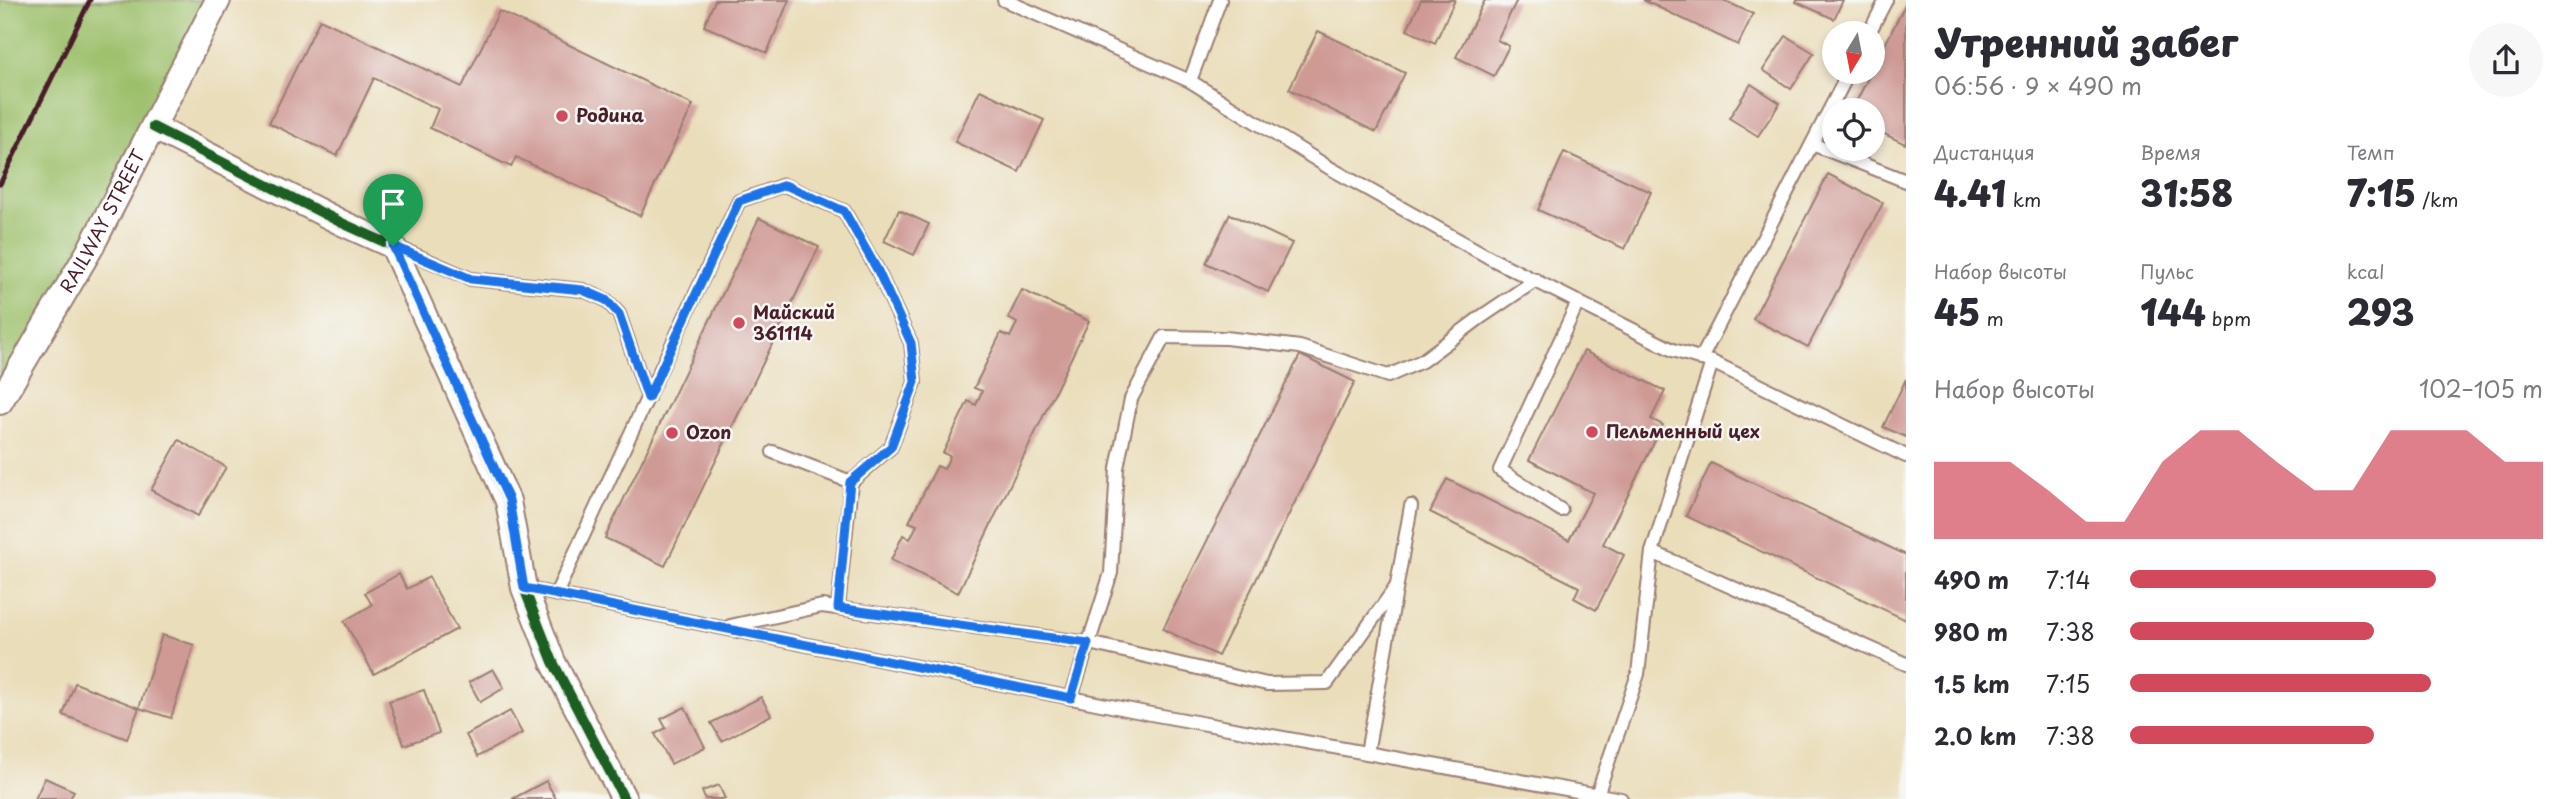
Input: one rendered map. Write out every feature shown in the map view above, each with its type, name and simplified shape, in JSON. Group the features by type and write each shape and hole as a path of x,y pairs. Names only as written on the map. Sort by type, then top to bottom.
{"street":[{"name":"RAILWAY STREET","path":"0,402 89,251 218,0"},
{"path":"153,127 393,246 509,500 524,588 554,662 624,799"}],"lane":[{"path":"1004,0 1190,81 1328,167 1494,260 1673,350 1706,360 1906,456"},
{"path":"1190,81 1220,0"},
{"path":"1875,21 1886,0"},
{"path":"1597,795 1638,674 1652,552 1706,360 1843,84"},
{"path":"1812,144 1906,181"},
{"path":"556,594 739,201 785,185 844,211 878,271 911,343 915,382 891,447 850,482 838,608"},
{"path":"393,246 471,279 583,290 606,300 619,314 648,398"},
{"path":"1071,698 1111,573 1117,468 1131,399 1164,337 1226,338 1300,347 1388,376 1422,361 1536,280"},
{"path":"1561,510 1500,470 1578,302"},
{"path":"773,452 850,482"},
{"path":"1367,753 1411,506"},
{"path":"1652,552 1906,664"},
{"path":"724,628 822,606 1088,643 1266,684 1327,682 1396,587"},
{"path":"524,588 1071,698 1621,799"}],"green space":[{"path":"0,0 218,0 0,402"}],"building":[{"path":"715,0 789,0 767,53 704,26"},
{"path":"1421,0 1455,0 1435,43 1407,30"},
{"path":"1485,0 1517,0 1497,40 1509,46 1494,76 1456,57"},
{"path":"1643,0 1723,0 1753,14 1738,45"},
{"path":"1843,0 1834,19 1796,2"},
{"path":"1906,3 1905,144 1885,134 1885,98 1858,98 1865,84 1885,84 1885,45"},
{"name":"Родина","path":"499,11 693,105 640,216 516,157 511,167 430,128 438,109 374,78 337,156 269,123 320,19 462,87"},
{"path":"1318,31 1405,73 1376,132 1289,89"},
{"path":"1786,36 1814,53 1791,89 1763,70"},
{"path":"1751,84 1780,103 1758,136 1729,118"},
{"path":"980,90 1044,120 1019,172 955,142"},
{"path":"1564,152 1651,192 1625,249 1538,210"},
{"path":"1828,174 1883,203 1808,347 1753,319"},
{"path":"899,210 929,224 914,255 884,241"},
{"path":"1230,214 1292,243 1268,292 1206,263"},
{"path":"759,218 819,247 665,566 605,538"},
{"path":"1022,290 1089,321 958,593 891,560 903,535 910,539 917,525 909,522 937,466 944,469 950,456 943,453 968,401 976,405 982,391 974,388 1001,333 1010,337 1017,323 1008,318"},
{"path":"1584,351 1665,391 1651,419 1663,425 1603,544 1624,555 1596,610 1574,598 1579,587 1430,512 1447,479 1569,540 1593,493 1529,460"},
{"path":"1300,355 1355,382 1218,656 1163,629"},
{"path":"1906,379 1906,437 1883,427"},
{"path":"179,440 226,467 198,516 151,490"},
{"path":"1711,463 1906,555 1906,620 1686,516"},
{"path":"399,574 407,589 429,577 457,629 374,674 344,621 372,605 365,593"},
{"path":"162,635 194,645 171,718 139,708"},
{"path":"493,669 504,688 480,702 469,682"},
{"path":"75,683 139,708 127,739 63,715"},
{"path":"424,690 439,733 404,745 389,701"},
{"path":"761,697 771,715 722,741 711,723"},
{"path":"685,707 705,747 671,764 655,734 666,728 661,719"},
{"path":"510,711 522,733 477,757 466,735"},
{"path":"45,778 74,791 70,799 35,799"},
{"path":"546,781 556,799 512,799"},
{"path":"719,785 725,799 705,799 702,791"}],"railway":[{"path":"0,184 90,0"}],"cycle path":[{"path":"153,127 393,246 508,501 524,588 553,662 624,799"}],"place":[{"name":"Родина","path":"562,116"},
{"name":"Майский 361114","path":"739,323"},
{"name":"Пельменный цех","path":"1592,432"},
{"name":"Ozon","path":"672,433"}],"route":[{"path":"785,185 844,211 878,271 911,343 915,382 891,447 850,482 838,608 1088,643 1071,698 524,588 509,500 393,246 471,279 583,290 606,300 619,314 648,398 739,201 785,185"}]}
